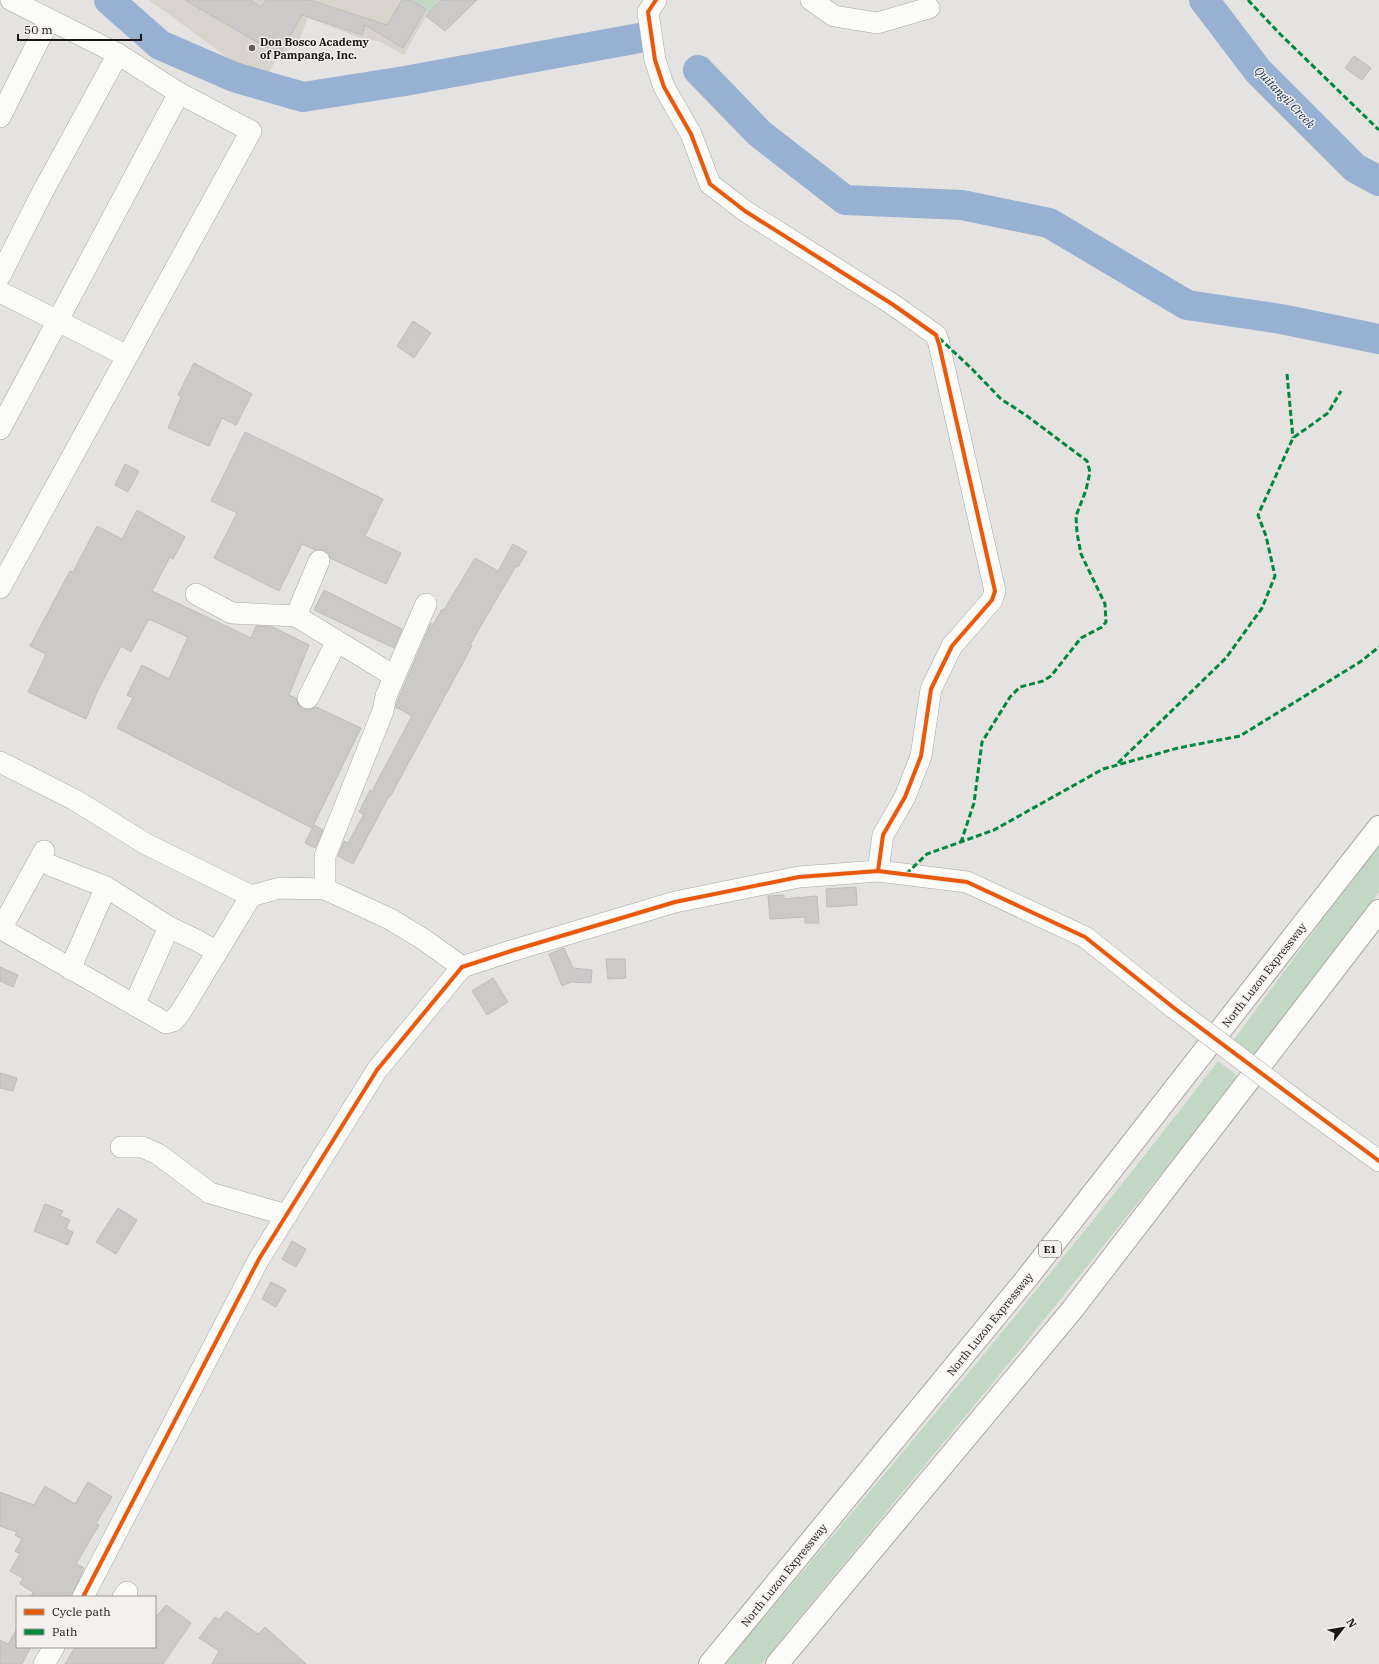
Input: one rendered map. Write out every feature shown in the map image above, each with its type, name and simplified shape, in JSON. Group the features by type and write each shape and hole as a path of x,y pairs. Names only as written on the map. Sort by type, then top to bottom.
{"highway":[{"name":"North Luzon Expressway","path":"710,1664 1027,1278 1379,827"},
{"path":"777,1664 1072,1310 1379,911"}],"street":[{"path":"0,588 251,131 179,93 118,54 10,0"},
{"path":"656,0 648,12 655,60 664,87 691,134 710,184 745,211 892,304 936,335 939,344 995,591 992,600 952,646 931,689 921,756 905,797 883,835 878,871"},
{"path":"811,0 834,16 877,23 929,8"},
{"path":"0,117 50,20"},
{"path":"0,276 42,193 118,54"},
{"path":"0,428 179,93"},
{"path":"0,292 127,356"},
{"path":"296,616 319,561"},
{"path":"196,594 232,612 296,616 394,676"},
{"path":"325,889 325,856 383,711 386,696 394,676 426,604"},
{"path":"308,698 337,641"},
{"path":"0,762 75,800 146,844 251,896 280,888 325,889 390,920 423,939 462,967"},
{"path":"217,952 169,927 106,887 48,858 1,929 166,1023 173,1021 217,952 251,896"},
{"path":"84,1596 259,1259 377,1070 462,967 676,902 799,876 878,871 967,882 1085,937 1174,1008 1379,1161"},
{"path":"70,969 106,887"},
{"path":"134,1005 169,927"},
{"path":"121,1147 142,1147 158,1154 186,1177 210,1193 287,1215"},
{"path":"44,1664 53,1648"}],"shaded area":[{"name":"Don Bosco Academy of Pampanga, Inc.","path":"149,0 472,0 468,8 445,31 426,16 404,55 379,41 363,39 308,18 299,40 276,60 262,83"}],"green space":[{"path":"410,0 438,0 431,13"},
{"path":"1379,843 1379,892 1255,1058 1233,1041"},
{"path":"1218,1061 1239,1077 1014,1357 761,1664 725,1664 1037,1290"}],"building":[{"path":"185,0 250,0 261,7 266,0 310,0 387,25 402,0 410,0 426,9 403,48 365,25 362,35 302,15 279,55"},
{"path":"441,0 477,0 445,31 426,16"},
{"path":"1354,56 1371,68 1362,80 1345,68"},
{"path":"413,321 431,333 414,358 397,346"},
{"path":"194,363 252,394 236,425 222,418 209,446 168,428 181,397 178,395"},
{"path":"245,432 383,499 365,536 401,553 386,584 330,558 324,550 315,550 302,544 279,591 214,558 237,513 211,501"},
{"path":"125,464 139,471 128,492 115,485"},
{"path":"137,510 185,537 173,559 170,557 152,591 251,638 256,626 273,627 309,645 289,695 296,698 298,704 303,709 309,710 316,707 361,728 312,828 117,728 133,698 127,695 142,665 169,679 188,637 149,619 131,652 121,646 97,692 86,719 28,692 46,654 30,646 70,571 73,572 97,526 122,539"},
{"path":"513,544 527,552 518,567 516,566 470,645 472,646 353,864 338,856 344,841 348,843 364,814 359,812 370,790 372,791 412,716 396,707 431,623 433,625 442,609 444,610 475,558 498,571"},
{"path":"324,590 402,629 394,648 314,610"},
{"path":"314,825 323,830 315,848 305,843"},
{"path":"856,887 857,905 827,907 826,889"},
{"path":"784,895 784,899 817,896 819,923 805,923 805,917 770,919 768,896"},
{"path":"564,948 573,968 592,970 591,983 571,982 562,986 549,954"},
{"path":"606,959 625,959 626,978 608,979"},
{"path":"0,967 18,975 13,987 0,981"},
{"path":"493,978 508,1002 487,1015 472,991"},
{"path":"0,1073 17,1078 13,1091 0,1088"},
{"path":"45,1204 63,1211 60,1216 70,1220 66,1229 73,1232 68,1245 34,1231"},
{"path":"118,1208 137,1220 116,1254 96,1242"},
{"path":"292,1241 306,1249 296,1267 282,1259"},
{"path":"271,1282 286,1290 276,1307 262,1299"},
{"path":"88,1482 112,1497 96,1524 99,1525 76,1564 84,1568 71,1596 31,1596 33,1592 20,1584 23,1578 10,1571 20,1554 15,1551 22,1539 15,1535 17,1532 0,1526 0,1492 34,1505 45,1486 75,1504"},
{"path":"166,1605 191,1623 163,1664 65,1664 74,1648 156,1648 156,1617"},
{"path":"226,1611 258,1634 265,1627 306,1664 212,1664 219,1651 199,1638 215,1617 219,1620"},
{"path":"16,1631 16,1648 30,1648 22,1664 0,1664 0,1640 8,1644"}],"waterway":[{"path":"109,0 160,45 234,77 303,97 405,81 645,37"},
{"name":"Quitangil Creek","path":"1204,0 1258,71 1355,168 1379,181"},
{"path":"698,70 759,133 845,200 962,205 1049,223 1187,305 1281,319 1379,339"}],"marked path":[{"path":"1248,0 1280,34 1379,130"},
{"path":"939,338 1001,399 1027,416 1087,461 1090,472 1086,490 1076,516 1077,533 1081,554 1105,604 1106,622 1102,627 1081,638 1051,676 1043,681 1020,687 1010,697 982,742 974,803 961,842"},
{"path":"1287,374 1293,438"},
{"path":"1118,763 1226,658 1262,608 1275,576 1266,536 1258,515 1293,438 1328,413 1341,391"},
{"path":"906,874 927,854 994,830 1103,769 1178,748 1240,736 1360,662 1379,647"}],"cycle path":[{"path":"656,0 648,12 655,60 664,87 691,134 710,184 745,211 892,304 936,335 939,344 995,591 992,600 952,646 931,689 921,756 905,797 883,835 878,871"},
{"path":"84,1596 259,1259 377,1070 462,967 675,902 799,877 878,871 967,882 1085,937 1174,1008 1379,1161"}],"place":[{"name":"Don Bosco Academy of Pampanga, Inc.","path":"252,48"}]}
